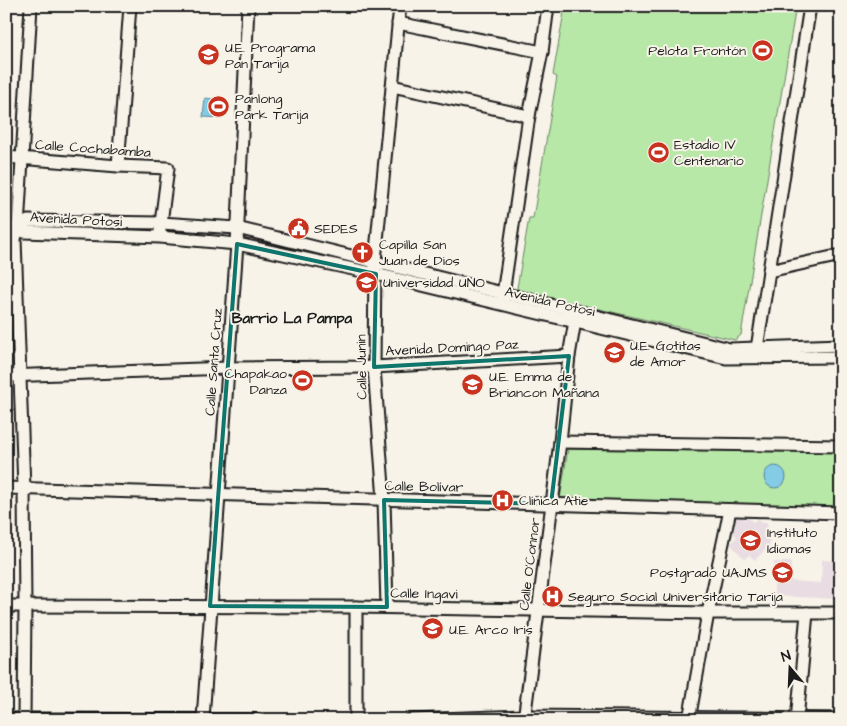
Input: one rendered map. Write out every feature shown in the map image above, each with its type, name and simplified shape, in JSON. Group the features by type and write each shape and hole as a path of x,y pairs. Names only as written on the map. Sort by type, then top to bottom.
{"street":[{"path":"24,719 24,488 15,239 12,228 21,159 31,6"},
{"path":"118,166 130,6"},
{"name":"Calle Santa Cruz","path":"203,719 237,244 248,6"},
{"name":"Calle Junin","path":"387,607 384,500 374,366 376,261 400,6"},
{"path":"503,300 529,116 542,52 548,6"},
{"path":"756,354 810,6"},
{"path":"398,23 542,52"},
{"path":"392,86 529,116"},
{"name":"Calle Cochabamba","path":"6,157 168,168 160,238"},
{"name":"Avenida Potosi","path":"12,228 28,221 237,228 376,261 503,300"},
{"name":"Avenida Potosi","path":"12,228 24,232 160,238 237,244 756,354 841,357"},
{"path":"769,271 841,255"},
{"name":"Calle O'Connor","path":"524,718 560,442 569,356 576,316"},
{"name":"Avenida Potosi","path":"756,354 841,345"},
{"name":"Avenida Domingo Paz","path":"6,376 228,368 374,366 569,356"},
{"path":"560,442 841,446"},
{"name":"Calle Bolívar","path":"6,488 841,513"},
{"path":"689,719 708,613 730,510"},
{"name":"Calle Ingavi","path":"6,606 387,607 708,613 841,613"},
{"path":"356,607 356,720"},
{"path":"797,719 807,613"},
{"path":"411,720 524,718 841,719"},
{"path":"6,719 258,720"}],"highlighted area":[{"path":"237,244 376,274 374,367 569,356 551,504 384,500 387,607 210,606"}],"shaded area":[{"name":"Instituto Idiomas","path":"741,516 745,520 748,517 753,522 758,518 762,523 767,522 770,545 755,560 749,555 745,559 730,544 737,537 732,532 735,529 732,527 733,520"},
{"name":"Postgrado UAJMS","path":"822,560 839,561 838,599 774,596 774,562 791,562 791,581 821,583"}],"green space":[{"name":"Estadio IV Centenario","path":"565,6 796,6 741,335 735,340 520,291 517,288 529,218 533,218 557,77 553,75"},
{"path":"568,449 841,452 841,507 560,499"}],"water":[{"path":"205,98 222,100 221,118 203,117"},
{"path":"775,466 783,469 786,477 783,485 775,488 767,485 764,477 767,469"}],"place":[{"name":"Pelota Frontón","path":"762,50"},
{"name":"U.E. Programa Pan Tarija","path":"209,55"},
{"name":"Panlong Park Tarija","path":"219,106"},
{"name":"Estadio IV Centenario","path":"658,152"},
{"name":"SEDES","path":"298,228"},
{"name":"Capilla San Juan de Dios","path":"363,252"},
{"name":"Universidad UNO","path":"367,282"},
{"name":"U.E. Gotitas de Amor","path":"614,353"},
{"name":"Chapakao Danza","path":"303,381"},
{"name":"U.E. Emma de Briancon Mañana","path":"473,384"},
{"name":"Clínica Atie","path":"503,500"},
{"name":"Instituto Idiomas","path":"751,540"},
{"name":"Postgrado UAJMS","path":"783,572"},
{"name":"Seguro Social Universitario Tarija","path":"552,596"},
{"name":"U.E. Arco Iris","path":"433,629"}],"district":[{"name":"Barrio La Pampa","path":"292,318"}]}
